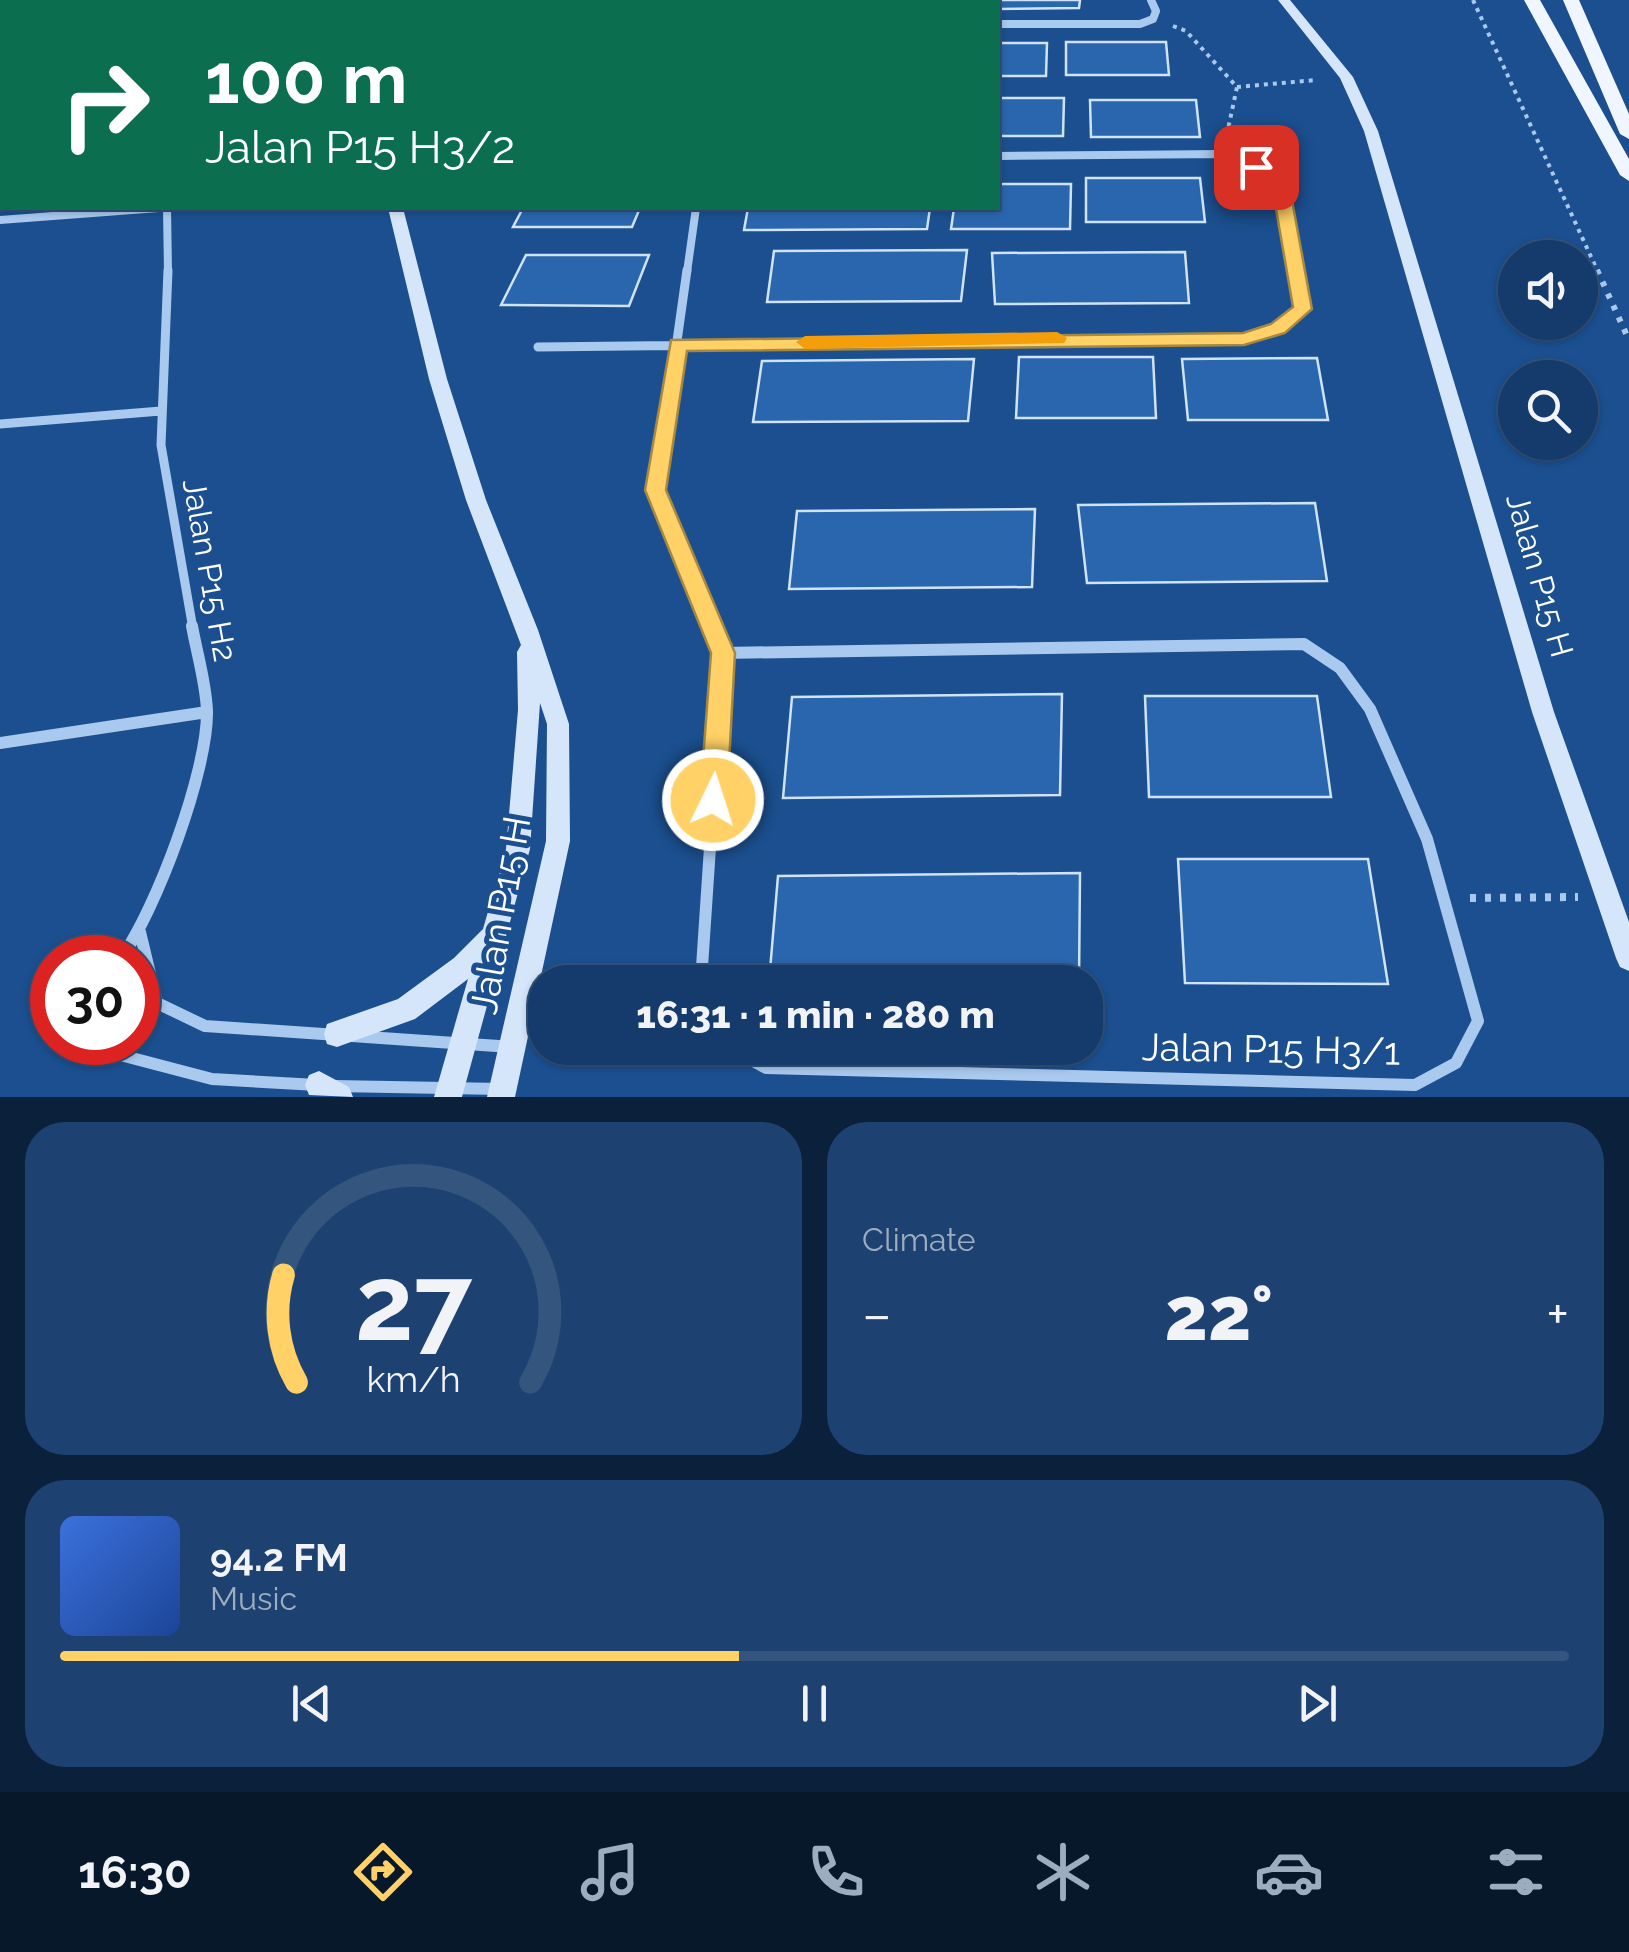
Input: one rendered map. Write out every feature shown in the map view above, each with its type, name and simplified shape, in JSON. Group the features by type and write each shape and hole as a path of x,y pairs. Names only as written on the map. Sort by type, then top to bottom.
{"main road":[{"path":"1532,0 1629,176"},
{"path":"1570,0 1629,134"}],"street":[{"path":"1000,24 1140,24 1153,19 1156,11 1151,0"},
{"name":"Jalan P15 H","path":"1284,0 1346,77 1371,132 1543,712 1629,958"},
{"path":"538,348 1244,339 1278,328 1302,309 1280,184 1256,167 1222,154 1000,156"},
{"path":"0,220 132,210"},
{"name":"Jalan P15 H2","path":"138,935 193,791 207,712 171,514 161,411 169,311 167,210"},
{"name":"Jalan P15 H","path":"396,210 438,379 476,500 528,630 558,724 558,841 502,1093"},
{"name":"Jalan P15 H","path":"406,248 412,210"},
{"path":"696,210 656,490 723,653 703,965"},
{"path":"0,424 161,411"},
{"name":"Jalan P15 H","path":"449,1092 518,849 529,710 528,630"},
{"name":"Jalan P15 H3/1","path":"723,653 1304,644 1340,668 1370,708 1427,839 1478,1021 1456,1064 1415,1085 761,1065"},
{"path":"0,743 207,712"},
{"path":"140,932 157,1002 205,1026 514,1048"},
{"path":"337,1034 406,1010 463,967 493,934"},
{"path":"144,1065 169,1074 234,1085 329,1091 502,1093"}],"path":[{"path":"1473,0 1629,340"},
{"path":"1478,12 1485,0"},
{"path":"1153,19 1186,31 1237,87"},
{"path":"1237,87 1346,77"},
{"path":"1222,154 1237,87"},
{"path":"1444,899 1608,896"}],"building":[{"path":"1000,0 1080,0 1079,8 1000,9"},
{"path":"1066,42 1166,42 1169,75 1066,75"},
{"path":"1000,43 1047,43 1046,76 1000,76"},
{"path":"1000,98 1064,98 1063,136 1000,136"},
{"path":"1090,100 1196,100 1200,137 1091,137"},
{"path":"1086,178 1200,178 1205,222 1086,222"},
{"path":"1000,184 1071,184 1070,229 951,229 954,210 1000,210"},
{"path":"522,210 639,210 632,227 513,227"},
{"path":"748,210 930,210 927,229 744,230"},
{"path":"967,250 961,301 767,302 774,251"},
{"path":"1185,252 1189,303 995,304 992,253"},
{"path":"526,255 649,255 629,306 501,305"},
{"path":"1019,357 1153,357 1156,418 1016,418"},
{"path":"1317,358 1328,420 1188,420 1182,359"},
{"path":"974,359 968,421 753,422 762,361"},
{"path":"1315,503 1327,581 1087,583 1078,505"},
{"path":"1035,509 1032,587 789,589 797,511"},
{"path":"1062,694 1060,795 783,798 792,697"},
{"path":"1145,696 1317,696 1331,797 1149,797"},
{"path":"1178,859 1368,859 1388,984 1185,983"},
{"path":"1080,873 1079,965 770,965 778,876"}],"slow traffic":[{"path":"805,342 1057,338"}],"route":[{"path":"713,800 723,653 656,490 678,344 1244,339 1278,328 1302,309 1280,184 1256,167"}]}
